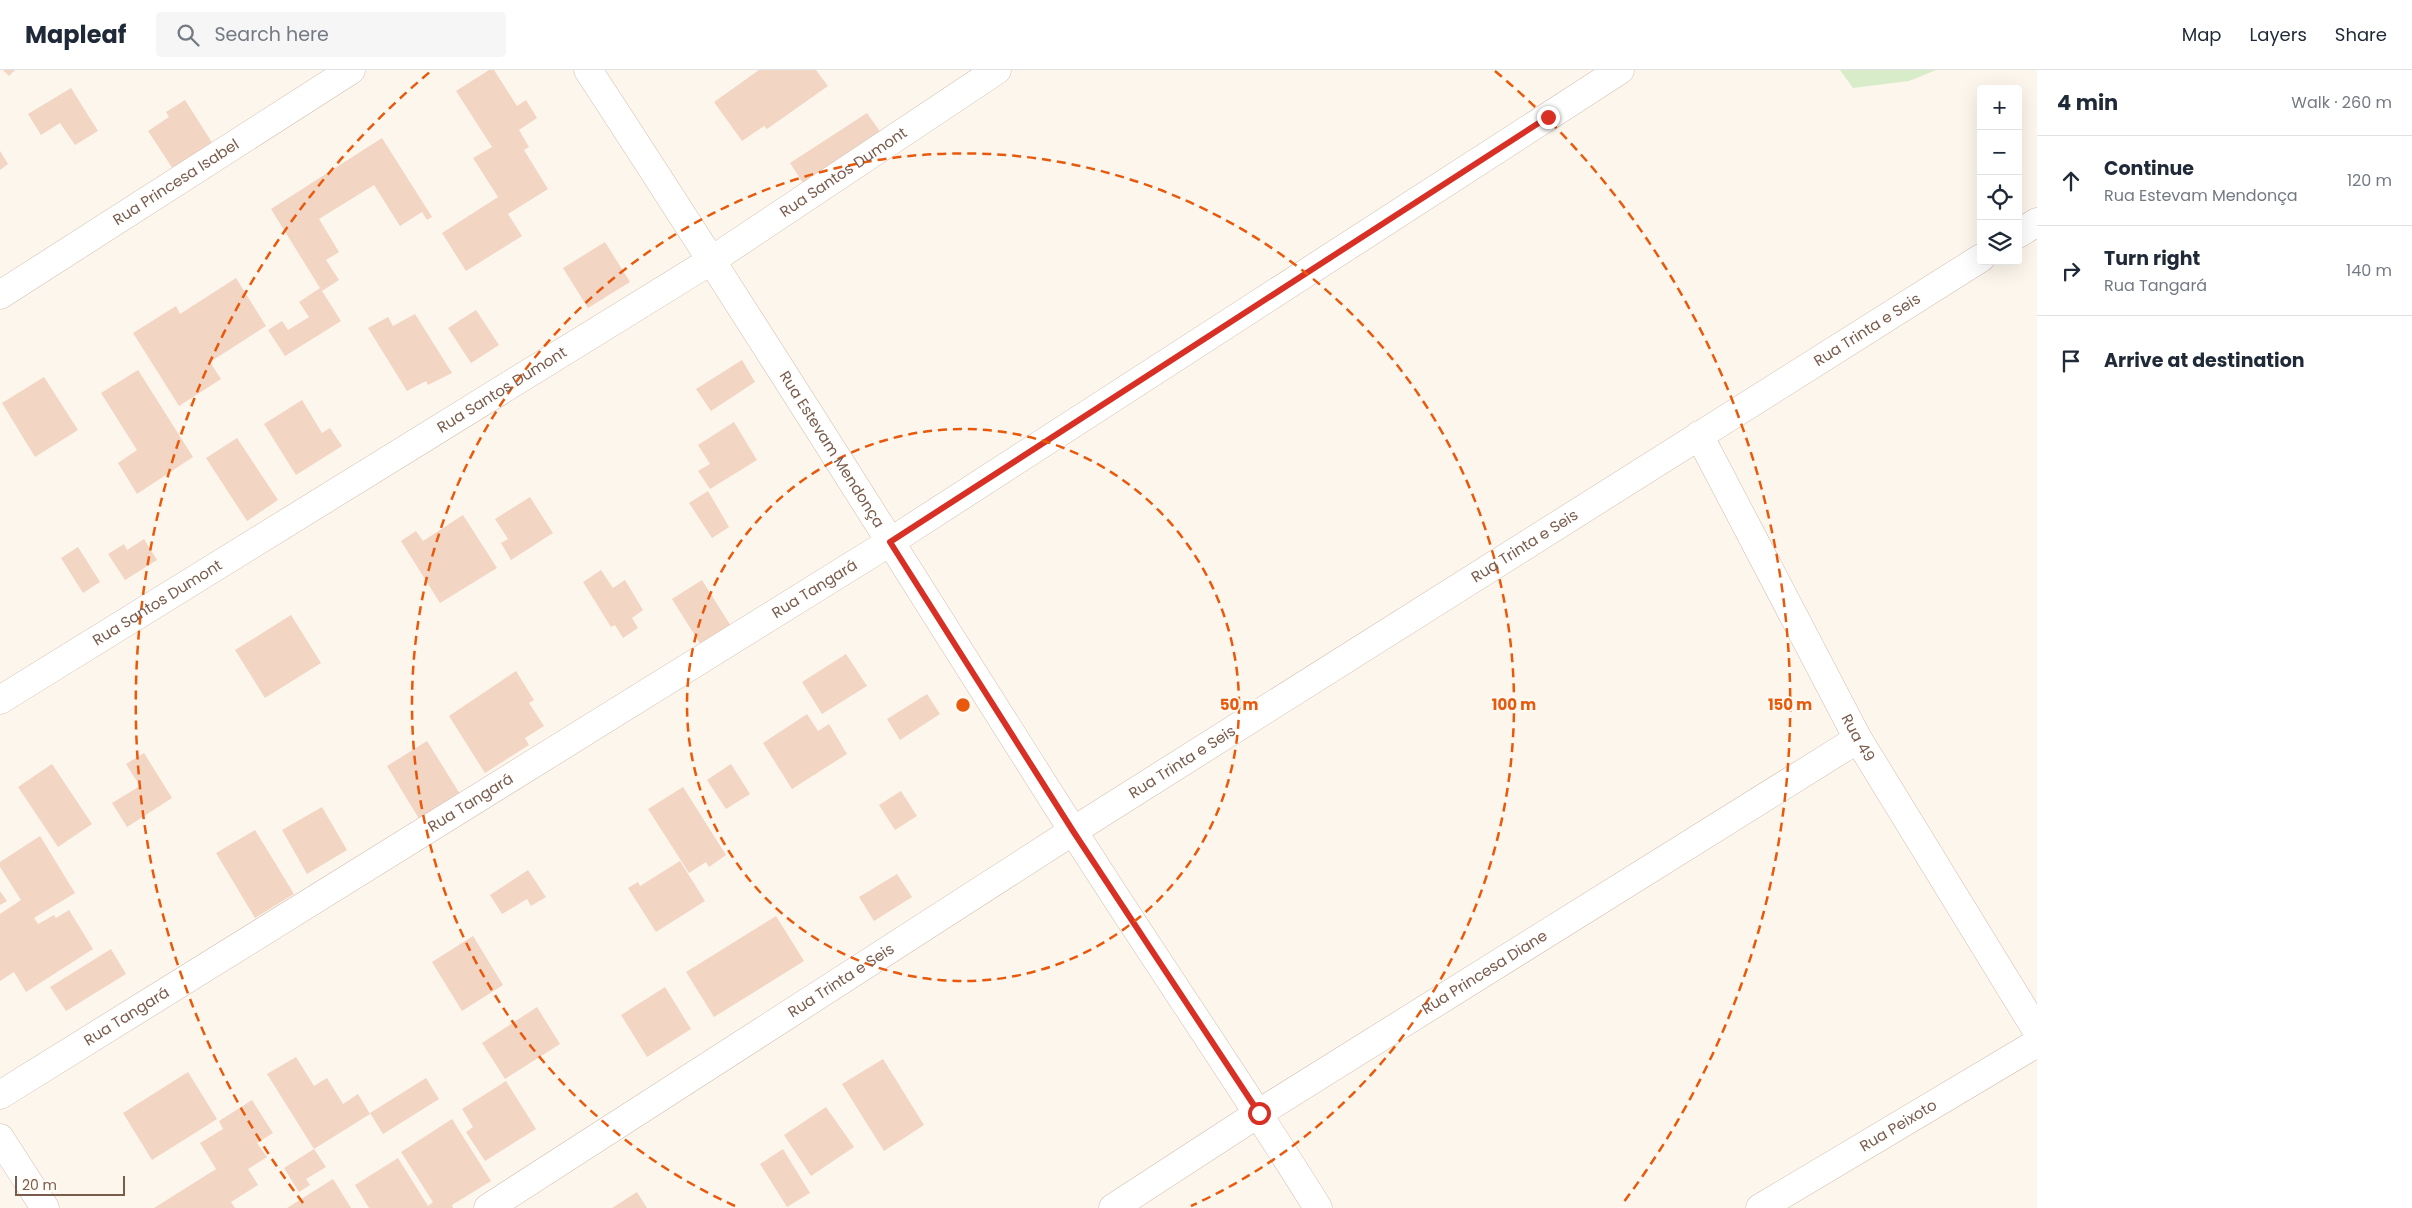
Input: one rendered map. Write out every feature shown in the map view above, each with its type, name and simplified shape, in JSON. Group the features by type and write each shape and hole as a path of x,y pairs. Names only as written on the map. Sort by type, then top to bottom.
{"street":[{"name":"Rua Princesa Isabel","path":"0,295 351,70"},
{"name":"Rua Estevam Mendonça","path":"588,70 712,260 1073,831 1259,1113 1318,1208"},
{"name":"Rua Santos Dumont","path":"0,700 712,260 998,70"},
{"name":"Rua Tangará","path":"0,1095 890,542 1620,70"},
{"path":"2022,231 2037,222"},
{"name":"Rua Trinta e Seis","path":"488,1208 1073,831 1977,261"},
{"name":"Rua 49","path":"1699,435 1858,739 2037,1031"},
{"name":"Rua Princesa Diane","path":"1113,1208 1259,1113 1858,739"},
{"name":"Rua Peixoto","path":"1760,1208 2037,1043"},
{"path":"0,1138 45,1208"}],"green space":[{"path":"1840,70 1936,70 1909,81 1853,88"}],"building":[{"path":"3,70 15,70 9,76"},
{"path":"489,70 494,70 517,106 526,100 537,118 519,130 529,147 524,150 548,189 508,214 522,236 466,271 442,233 498,197 473,158 492,147 456,91"},
{"path":"759,70 816,70 828,86 767,129 764,126 742,141 714,102"},
{"path":"71,88 98,131 75,145 60,123 41,135 28,114"},
{"path":"185,100 213,144 173,169 148,131 169,117 166,112"},
{"path":"867,113 881,133 803,183 790,163"},
{"path":"382,138 432,217 427,220 422,212 400,226 374,185 319,219 339,252 326,260 339,280 322,291 341,321 285,356 268,330 282,321 288,330 309,317 299,302 320,288 271,209"},
{"path":"0,151 8,164 0,170"},
{"path":"605,242 630,282 588,308 563,268"},
{"path":"236,278 266,326 210,362 221,379 179,406 133,333 176,306 180,314"},
{"path":"476,310 499,345 471,363 448,328"},
{"path":"415,314 452,373 428,385 426,381 407,391 368,328 388,317 393,326"},
{"path":"742,360 755,382 711,411 696,389"},
{"path":"138,370 193,457 137,494 118,463 137,450 101,393"},
{"path":"44,377 78,430 35,457 2,403"},
{"path":"302,400 322,433 330,428 342,446 296,475 264,424"},
{"path":"734,422 757,460 710,489 698,471 710,464 698,445"},
{"path":"237,438 278,500 247,521 206,458"},
{"path":"708,491 729,527 712,538 689,503"},
{"path":"530,497 553,533 511,560 501,543 508,539 495,519"},
{"path":"463,515 497,568 440,603 401,541 416,531 423,541"},
{"path":"144,539 157,560 125,580 108,554 124,544 127,550"},
{"path":"78,547 100,582 83,593 61,558"},
{"path":"601,570 613,588 625,580 643,610 632,618 638,628 623,638 615,625 611,627 583,582"},
{"path":"702,580 734,631 704,650 672,599"},
{"path":"291,615 321,663 265,698 235,650"},
{"path":"846,654 867,686 822,714 802,682"},
{"path":"516,671 534,700 529,703 544,726 525,738 529,745 485,773 449,716"},
{"path":"927,694 940,714 900,740 887,719"},
{"path":"807,714 818,731 829,724 847,754 792,789 763,743"},
{"path":"427,741 465,802 424,827 387,766"},
{"path":"144,753 172,798 127,827 112,803 140,786 126,764"},
{"path":"52,764 92,824 58,847 18,787"},
{"path":"731,764 750,794 726,809 707,780"},
{"path":"683,787 726,855 709,867 706,862 689,873 648,809"},
{"path":"901,791 917,816 895,830 879,805"},
{"path":"322,807 347,850 307,874 282,830"},
{"path":"255,830 294,894 255,918 216,853"},
{"path":"40,836 75,893 34,918 38,924 54,915 56,918 69,910 93,949 26,992 14,972 0,981 0,914 21,900 0,867 0,862"},
{"path":"680,861 705,901 656,932 628,888 638,882 640,886"},
{"path":"528,870 546,897 531,906 527,899 502,914 490,895"},
{"path":"897,874 912,897 874,921 859,897"},
{"path":"0,891 7,901 0,905"},
{"path":"776,916 804,961 714,1017 686,972"},
{"path":"473,936 503,985 462,1011 432,962"},
{"path":"111,949 126,974 66,1011 50,987"},
{"path":"665,987 691,1029 647,1057 621,1015"},
{"path":"537,1007 560,1044 505,1079 482,1043"},
{"path":"296,1057 314,1086 327,1078 343,1104 358,1094 370,1114 314,1149 267,1074"},
{"path":"883,1059 924,1125 884,1151 842,1084"},
{"path":"188,1072 217,1119 152,1160 123,1113"},
{"path":"426,1078 439,1099 383,1134 370,1113"},
{"path":"506,1081 536,1129 485,1161 466,1132 473,1127 462,1109"},
{"path":"252,1100 273,1133 257,1143 267,1157 248,1169 258,1185 231,1202 235,1208 154,1208 216,1169 200,1143 223,1129 219,1121"},
{"path":"826,1107 854,1147 811,1176 784,1135"},
{"path":"452,1119 491,1181 452,1205 453,1208 369,1208 355,1185 398,1158 428,1206 433,1202 401,1152"},
{"path":"314,1149 326,1167 306,1179 310,1185 299,1192 284,1168"},
{"path":"783,1149 810,1193 787,1207 760,1164"},
{"path":"333,1179 351,1208 287,1208"},
{"path":"637,1192 647,1208 612,1208"}],"route":[{"path":"1259,1113 1073,831 890,542 1548,117"}]}
